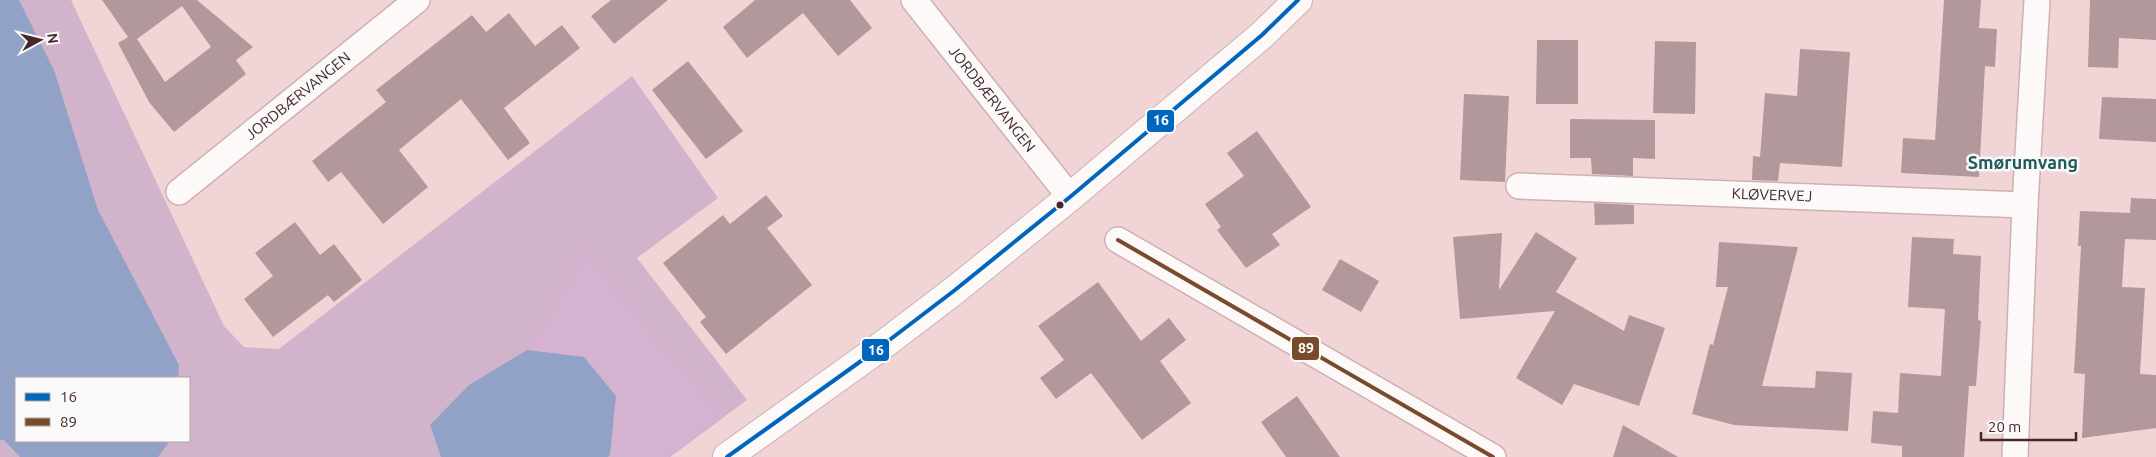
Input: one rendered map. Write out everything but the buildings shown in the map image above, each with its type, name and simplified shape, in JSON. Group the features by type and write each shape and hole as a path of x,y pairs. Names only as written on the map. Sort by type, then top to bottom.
{"street":[{"name":"JORDBÆRVANGEN","path":"179,192 417,0"},
{"name":"JORDBÆRVANGEN","path":"914,0 1070,197"},
{"path":"727,457 882,346 1070,197 1262,35 1298,0"},
{"path":"2015,457 2025,205 2037,0"},
{"name":"KLØVERVEJ","path":"1519,186 2025,205"},
{"path":"1118,240 1493,457"}],"shaded area":[{"path":"0,0 71,0 224,326 244,347 279,349 632,76 718,198 637,258 747,400 670,457 0,457"},
{"path":"585,252 724,417 670,457 608,457 610,454 615,396 584,357 527,350"}],"water":[{"path":"0,0 19,0 54,70 98,210 179,365 178,377 15,377 15,442 169,442 158,457 20,457 4,440 0,440"},
{"path":"527,350 584,357 616,396 610,454 608,457 441,457 430,425 469,385"}],"transit line":[{"name":"16","path":"727,457 875,351 955,290 1070,197 1262,35 1298,0"},
{"name":"89","path":"1118,240 1493,457"}],"district":[{"name":"Smørumvang","path":"2023,163"}]}
